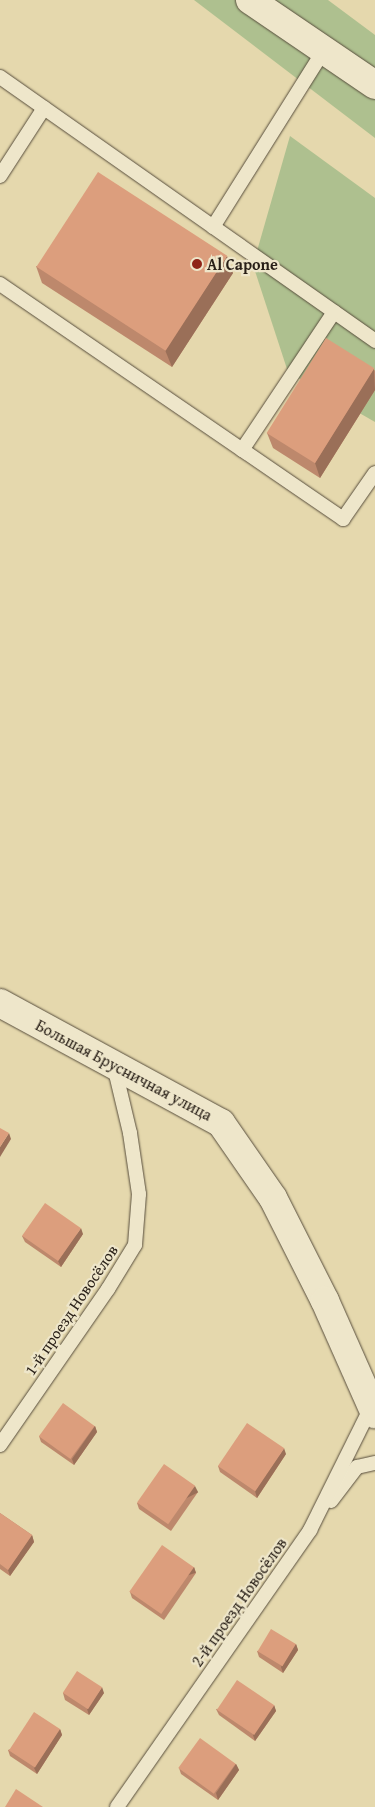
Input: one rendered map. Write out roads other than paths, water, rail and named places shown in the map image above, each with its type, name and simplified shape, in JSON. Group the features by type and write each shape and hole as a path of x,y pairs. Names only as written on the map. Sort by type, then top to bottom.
{"street":[{"path":"250,0 375,85"},
{"name":"Большая Брусничная улица","path":"0,1003 221,1123 273,1198 325,1301 373,1410"}],"lane":[{"path":"213,227 324,50"},
{"path":"0,77 375,340"},
{"path":"0,176 44,108"},
{"path":"0,284 343,519 375,473"},
{"path":"242,450 334,312"},
{"name":"1-й проезд Новосёлов","path":"0,1445 108,1289 135,1245 139,1194 130,1133 114,1066"},
{"name":"2-й проезд Новосёлов","path":"117,1807 310,1530 373,1410"},
{"path":"310,1530 357,1467 375,1463"}],"place":[{"name":"Al Capone","path":"197,264"}]}
